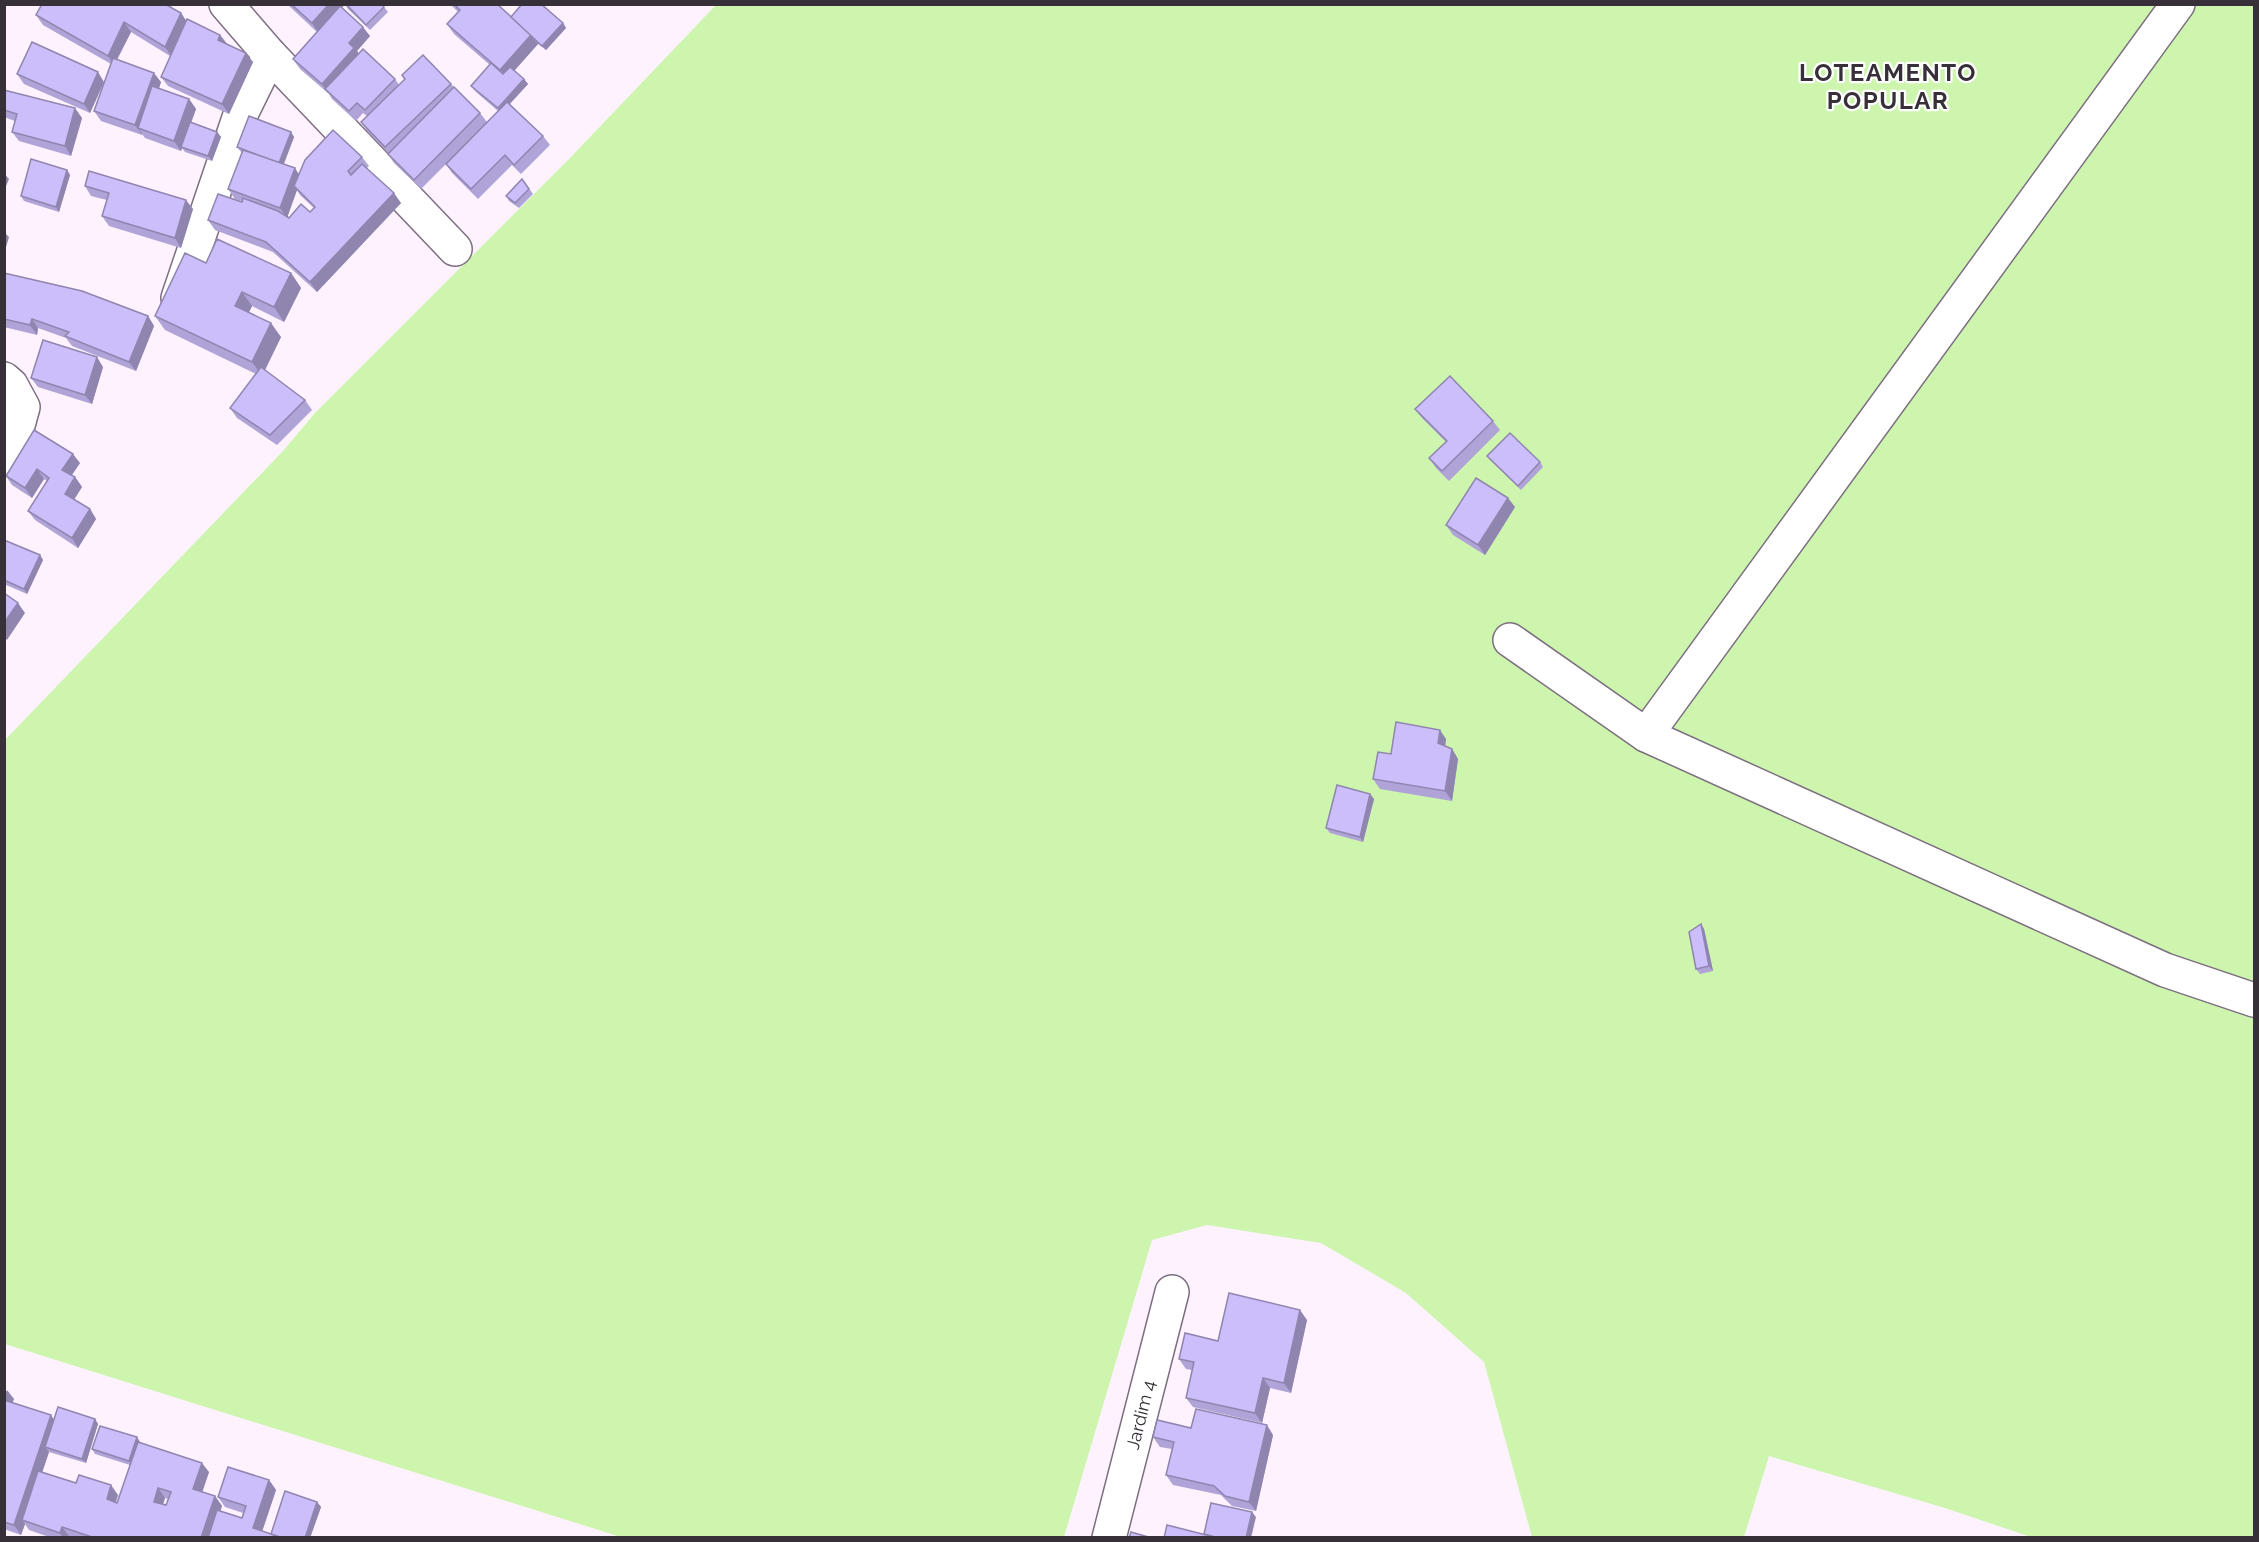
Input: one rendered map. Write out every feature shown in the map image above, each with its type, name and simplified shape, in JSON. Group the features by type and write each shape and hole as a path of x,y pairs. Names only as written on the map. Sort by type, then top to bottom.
{"street":[{"path":"226,4 270,55 455,249"},
{"path":"1646,735 2178,4"},
{"path":"178,300 239,118 270,55"},
{"path":"4,379 11,385 23,407 14,440 4,459"},
{"path":"1510,640 1646,735 2166,969 2254,999"},
{"name":"Jardim 4","path":"1109,1538 1172,1292"}],"green space":[{"path":"716,5 2254,5 2254,1537 2031,1537 1945,1508 1769,1456 1744,1537 1532,1537 1484,1362 1406,1293 1321,1243 1207,1225 1152,1240 1064,1537 621,1537 5,1344 4,741 283,451 315,413 569,159"}],"building":[{"path":"42,4 165,4 181,13 165,47 124,22 108,56 36,15"},
{"path":"291,4 329,4 312,23"},
{"path":"346,4 382,4 384,7 366,25"},
{"path":"454,4 497,4 531,35 500,70 447,24 460,10"},
{"path":"522,4 541,4 563,23 542,46 511,17"},
{"path":"340,6 363,27 349,43 354,48 322,84 293,59"},
{"path":"187,19 220,35 218,40 246,53 222,104 161,77"},
{"path":"32,42 98,72 84,104 17,74"},
{"path":"363,49 395,79 365,110 357,103 349,111 325,89"},
{"path":"423,55 451,84 385,147 361,122 405,79 402,75"},
{"path":"113,58 154,73 135,125 94,111"},
{"path":"491,63 503,74 510,67 524,79 498,108 471,86"},
{"path":"152,86 189,99 174,141 138,128"},
{"path":"454,87 480,113 414,180 388,154"},
{"path":"4,90 75,108 65,146 12,132 17,114 4,110"},
{"path":"507,102 543,136 514,165 505,155 471,189 446,164"},
{"path":"249,116 291,132 279,163 237,147"},
{"path":"190,122 217,132 208,156 181,147"},
{"path":"333,130 362,157 348,171 351,175 362,164 394,193 310,282 266,242 208,220 218,194 242,202 243,198 278,211 289,218 301,204 310,212 315,207 294,186 305,160"},
{"path":"243,150 295,168 280,208 228,189"},
{"path":"31,159 67,170 56,207 21,196"},
{"path":"89,171 186,200 175,238 102,216 109,193 85,186"},
{"path":"522,179 529,189 515,203 506,196"},
{"path":"217,239 291,273 274,307 242,292 235,306 271,323 252,362 155,316 185,253 206,263"},
{"path":"4,273 82,291 148,316 129,362 65,336 69,332 32,319 30,325 4,319"},
{"path":"43,340 97,357 85,395 31,378"},
{"path":"261,367 305,400 270,435 230,408"},
{"path":"1450,376 1493,421 1442,471 1429,458 1447,441 1415,409"},
{"path":"34,430 73,454 62,470 75,477 65,494 90,509 72,538 28,511 49,478 37,469 25,488 6,476"},
{"path":"1510,433 1540,462 1518,486 1487,456"},
{"path":"1476,478 1508,498 1478,545 1446,525"},
{"path":"4,540 40,555 24,589 4,580"},
{"path":"4,593 18,603 4,623"},
{"path":"1396,722 1440,730 1438,743 1452,749 1445,791 1373,779 1378,752 1391,754"},
{"path":"1337,785 1370,794 1360,837 1326,828"},
{"path":"1701,924 1709,966 1696,969 1689,932"},
{"path":"1229,1293 1300,1310 1284,1383 1263,1378 1255,1413 1186,1398 1194,1362 1179,1359 1185,1333 1218,1341"},
{"path":"4,1400 51,1415 14,1525 4,1522"},
{"path":"58,1407 95,1419 82,1459 45,1447"},
{"path":"1196,1409 1267,1425 1249,1502 1225,1496 1214,1486 1166,1475 1174,1442 1153,1437 1157,1420 1191,1428"},
{"path":"100,1426 137,1437 129,1461 92,1449"},
{"path":"138,1442 202,1463 193,1489 215,1496 201,1538 95,1538 62,1527 60,1533 22,1520 38,1471 76,1483 79,1475 111,1485 107,1499 117,1503","holes":["158,1488 171,1492 166,1505 154,1502"]},
{"path":"228,1467 269,1480 253,1528 283,1538 208,1538 217,1510 242,1518 246,1506 218,1497"},
{"path":"285,1491 317,1502 305,1538 283,1538 271,1534"},
{"path":"1211,1503 1252,1512 1246,1538 1218,1538 1204,1534"},
{"path":"1167,1525 1218,1538 1164,1538"},
{"path":"1131,1532 1152,1538 1129,1538"}],"district":[{"name":"LOTEAMENTO POPULAR","path":"1888,87"}]}
